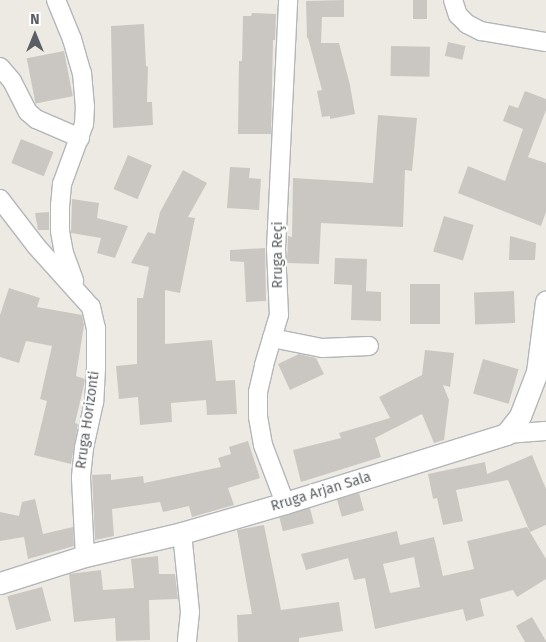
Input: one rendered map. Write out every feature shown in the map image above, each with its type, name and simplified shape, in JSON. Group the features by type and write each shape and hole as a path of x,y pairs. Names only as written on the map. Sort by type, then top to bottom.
{"street":[{"path":"56,0 72,39 82,73 85,106 84,124 62,184 60,205 60,231 64,253 78,290"},
{"name":"Rruga Reçi","path":"285,503 263,446 258,417 258,392 279,315 276,249 288,0"},
{"path":"453,0 458,15 467,24 481,31 546,42"},
{"path":"0,67 12,81 28,112 36,119 80,138"},
{"path":"0,199 36,246 78,290"},
{"name":"Rruga Horizonti","path":"78,290 91,307 96,328 94,402 84,448 81,478 85,556"},
{"path":"506,434 520,416 537,372 546,302"},
{"path":"272,338 322,348 369,346"},
{"path":"506,434 546,431"},
{"name":"Rruga Arjan Sala","path":"0,583 85,556 182,533 285,503 506,434"},
{"path":"182,533 190,612 187,642"}],"building":[{"path":"344,0 344,17 322,17 321,43 339,43 355,114 330,119 330,116 322,117 317,91 322,90 307,38 306,1"},
{"path":"413,0 427,0 427,19 413,19"},
{"path":"252,13 276,14 275,40 273,40 271,134 238,134 239,61 242,61 243,16 251,16"},
{"path":"144,24 146,66 148,67 147,102 152,102 153,125 113,128 111,26"},
{"path":"448,42 466,46 462,60 445,56"},
{"path":"391,46 430,47 429,77 390,76"},
{"path":"64,51 73,96 35,103 27,58"},
{"path":"525,91 546,99 546,110 528,157 546,163 546,212 541,226 458,193 468,166 505,181 523,129 503,121 509,105 518,108"},
{"path":"378,115 417,118 412,171 405,170 403,227 321,223 319,264 287,263 288,236 292,237 293,178 373,183"},
{"path":"21,139 53,152 44,176 11,163"},
{"path":"128,155 152,165 137,199 114,189"},
{"path":"230,167 250,168 249,178 261,179 259,210 227,208"},
{"path":"183,170 207,183 188,217 195,218 180,293 165,290 165,344 212,340 216,381 235,380 237,414 207,415 206,400 171,403 172,422 140,425 138,397 119,399 116,366 137,364 137,298 143,298 149,267 131,263 148,232 155,234 160,212"},
{"path":"72,199 99,203 97,218 128,226 115,258 97,253 101,238 71,233"},
{"path":"49,212 49,230 38,230 35,213"},
{"path":"444,216 474,225 463,260 433,251"},
{"path":"510,236 536,243 535,260 509,260"},
{"path":"265,248 266,301 246,302 244,262 230,261 230,250"},
{"path":"335,258 367,259 366,291 381,292 381,321 351,320 352,285 334,284"},
{"path":"410,284 440,284 440,324 410,324"},
{"path":"9,288 40,298 37,307 82,315 84,325 76,376 85,379 75,423 78,424 71,464 34,455 47,401 40,399 52,346 26,341 19,363 0,357 0,315"},
{"path":"514,291 515,323 475,324 474,292"},
{"path":"425,350 454,353 450,387 443,385 449,400 444,440 434,443 422,414 375,438 381,457 301,482 293,450 341,438 339,433 390,418 379,397 422,375"},
{"path":"299,354 316,358 324,374 290,390 278,364"},
{"path":"483,359 519,369 509,404 473,394"},
{"path":"248,441 260,478 228,488 234,505 192,517 189,506 163,512 160,502 112,509 114,536 95,540 92,475 111,474 111,480 143,476 144,483 221,467 218,458 231,454 229,447"},
{"path":"532,455 546,489 546,525 530,532 508,480 456,490 463,521 443,525 437,498 433,499 428,474 485,462 487,474"},
{"path":"359,493 364,510 342,517 337,499"},
{"path":"35,499 43,534 73,527 74,546 28,559 24,537 0,541 0,512 19,516 22,502"},
{"path":"310,508 314,524 283,531 279,516"},
{"path":"264,525 281,610 339,602 343,631 299,638 299,642 238,642 237,615 252,614 237,530"},
{"path":"527,527 546,559 546,579 517,597 513,590 480,599 484,616 466,621 463,609 375,629 365,578 354,580 348,558 306,570 301,554 397,531 400,545 434,537 443,576 474,569 467,541","holes":["414,557 420,587 390,593 383,564"]},
{"path":"158,556 159,574 175,574 178,599 149,600 150,640 116,641 115,618 74,622 69,574 101,570 103,590 134,588 131,559"},
{"path":"42,587 51,621 16,630 7,596"},
{"path":"532,617 546,642 525,642 516,626"}]}
